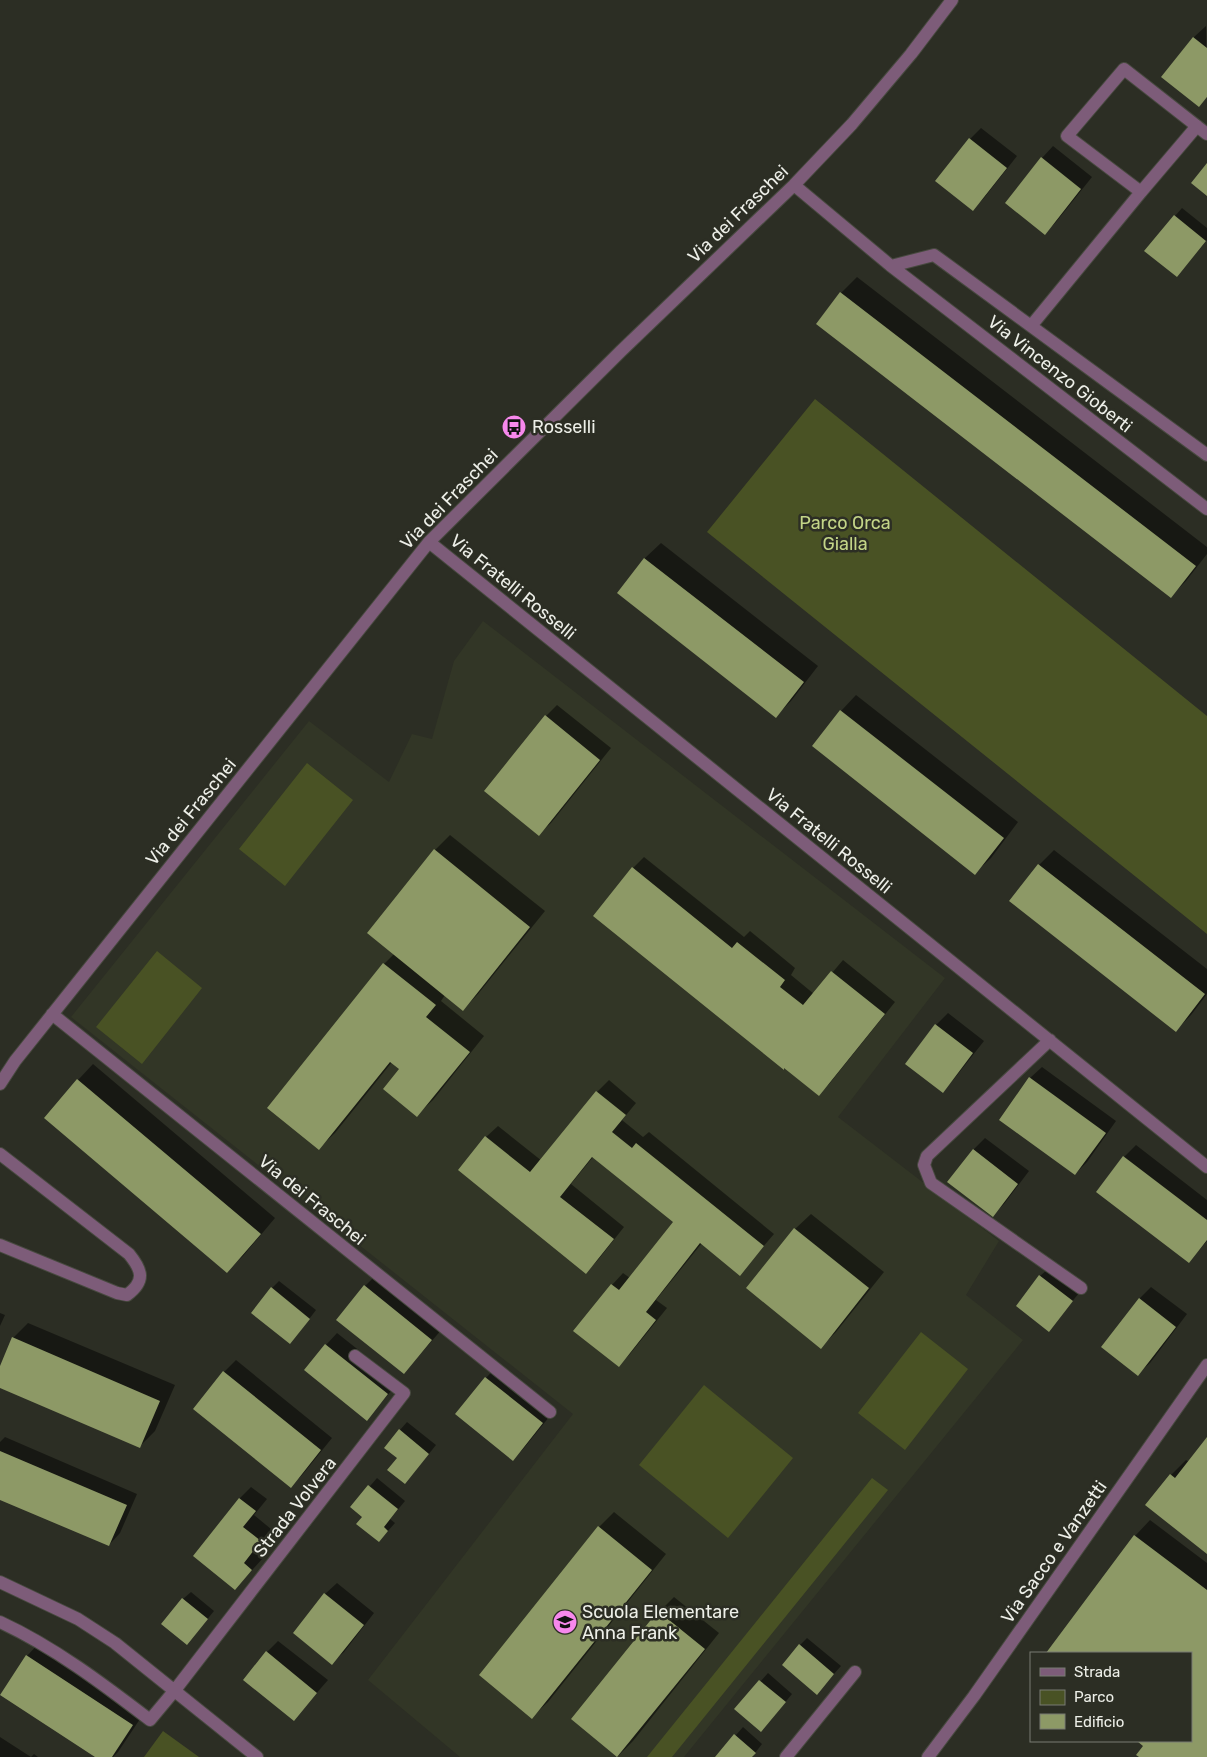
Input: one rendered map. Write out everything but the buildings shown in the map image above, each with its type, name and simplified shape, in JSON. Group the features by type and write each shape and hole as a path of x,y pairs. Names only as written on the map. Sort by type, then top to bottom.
{"street":[{"name":"Via dei Fraschei","path":"0,1084 15,1061 52,1014 428,542 621,351 794,185 852,124 911,54 952,0"},
{"name":"Via Vincenzo Gioberti","path":"1031,326 1141,192 1202,130 1124,69 1067,136 1141,192"},
{"name":"Via Vincenzo Gioberti","path":"794,185 891,266 1207,509"},
{"name":"Via Vincenzo Gioberti","path":"891,266 934,255 1207,455"},
{"name":"Via Fratelli Rosselli","path":"428,542 1207,1167"},
{"name":"Via dei Fraschei","path":"52,1014 550,1412"},
{"path":"1050,1040 927,1156 924,1164 931,1183 1081,1288"},
{"path":"0,1154 129,1254 139,1266 140,1277 136,1288 127,1295 117,1294 0,1245"},
{"name":"Strada Volvera","path":"0,1622 24,1632 58,1654 150,1720 404,1394 355,1356"},
{"name":"Via Sacco e Vanzetti","path":"928,1757 974,1696 1207,1365"},
{"path":"0,1582 78,1619 115,1643 258,1757"},
{"path":"786,1757 855,1672"}],"shaded area":[{"path":"483,621 945,978 838,1117 999,1241 966,1295 1023,1340 684,1757 460,1757 368,1680 573,1414 71,1017 309,721 389,782 412,734 432,739 454,661"}],"green space":[{"name":"Parco Orca Gialla","path":"815,399 1207,716 1207,934 707,532"},
{"path":"307,763 353,800 285,886 239,849"},
{"path":"157,951 202,988 142,1064 96,1027"},
{"path":"921,1332 968,1369 905,1450 858,1413"},
{"path":"704,1385 793,1458 728,1538 639,1465"},
{"path":"872,1478 888,1490 672,1757 647,1757"},
{"path":"163,1731 199,1757 144,1757"}],"place":[{"name":"Rosselli","path":"514,427"},
{"name":"Scuola Elementare Anna Frank","path":"565,1622"}]}
